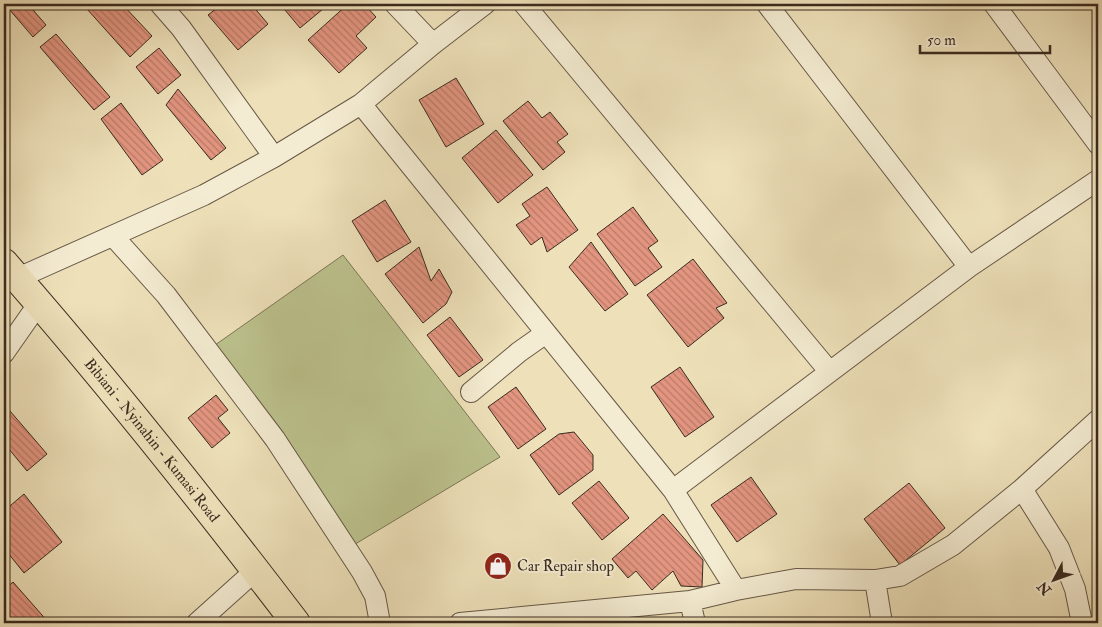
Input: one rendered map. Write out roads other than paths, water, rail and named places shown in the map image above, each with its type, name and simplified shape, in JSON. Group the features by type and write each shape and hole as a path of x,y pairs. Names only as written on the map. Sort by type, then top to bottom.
{"main road":[{"name":"Bibiani - Nyinahin - Kumasi Road","path":"11,271 145,431 296,623"}],"street":[{"path":"160,4 181,28 274,157"},
{"path":"395,4 433,44"},
{"path":"11,271 113,236 204,195 274,157 361,104 433,44 485,4"},
{"path":"524,4 829,371"},
{"path":"767,4 969,267"},
{"path":"994,4 1098,144"},
{"path":"361,104 673,490 736,590"},
{"path":"673,490 969,267 1098,180"},
{"path":"113,236 166,295 275,438 362,572 374,596 380,623"},
{"path":"4,353 39,303"},
{"path":"471,392 519,352 546,333"},
{"path":"460,623 690,601 796,579 875,580 900,576 952,545 1022,489 1098,420"},
{"path":"1022,489 1059,548 1075,589 1082,623"},
{"path":"204,621 256,570"},
{"path":"875,580 882,623"},
{"path":"690,601 695,623"}],"place":[{"name":"Car Repair shop","path":"498,566"}]}
